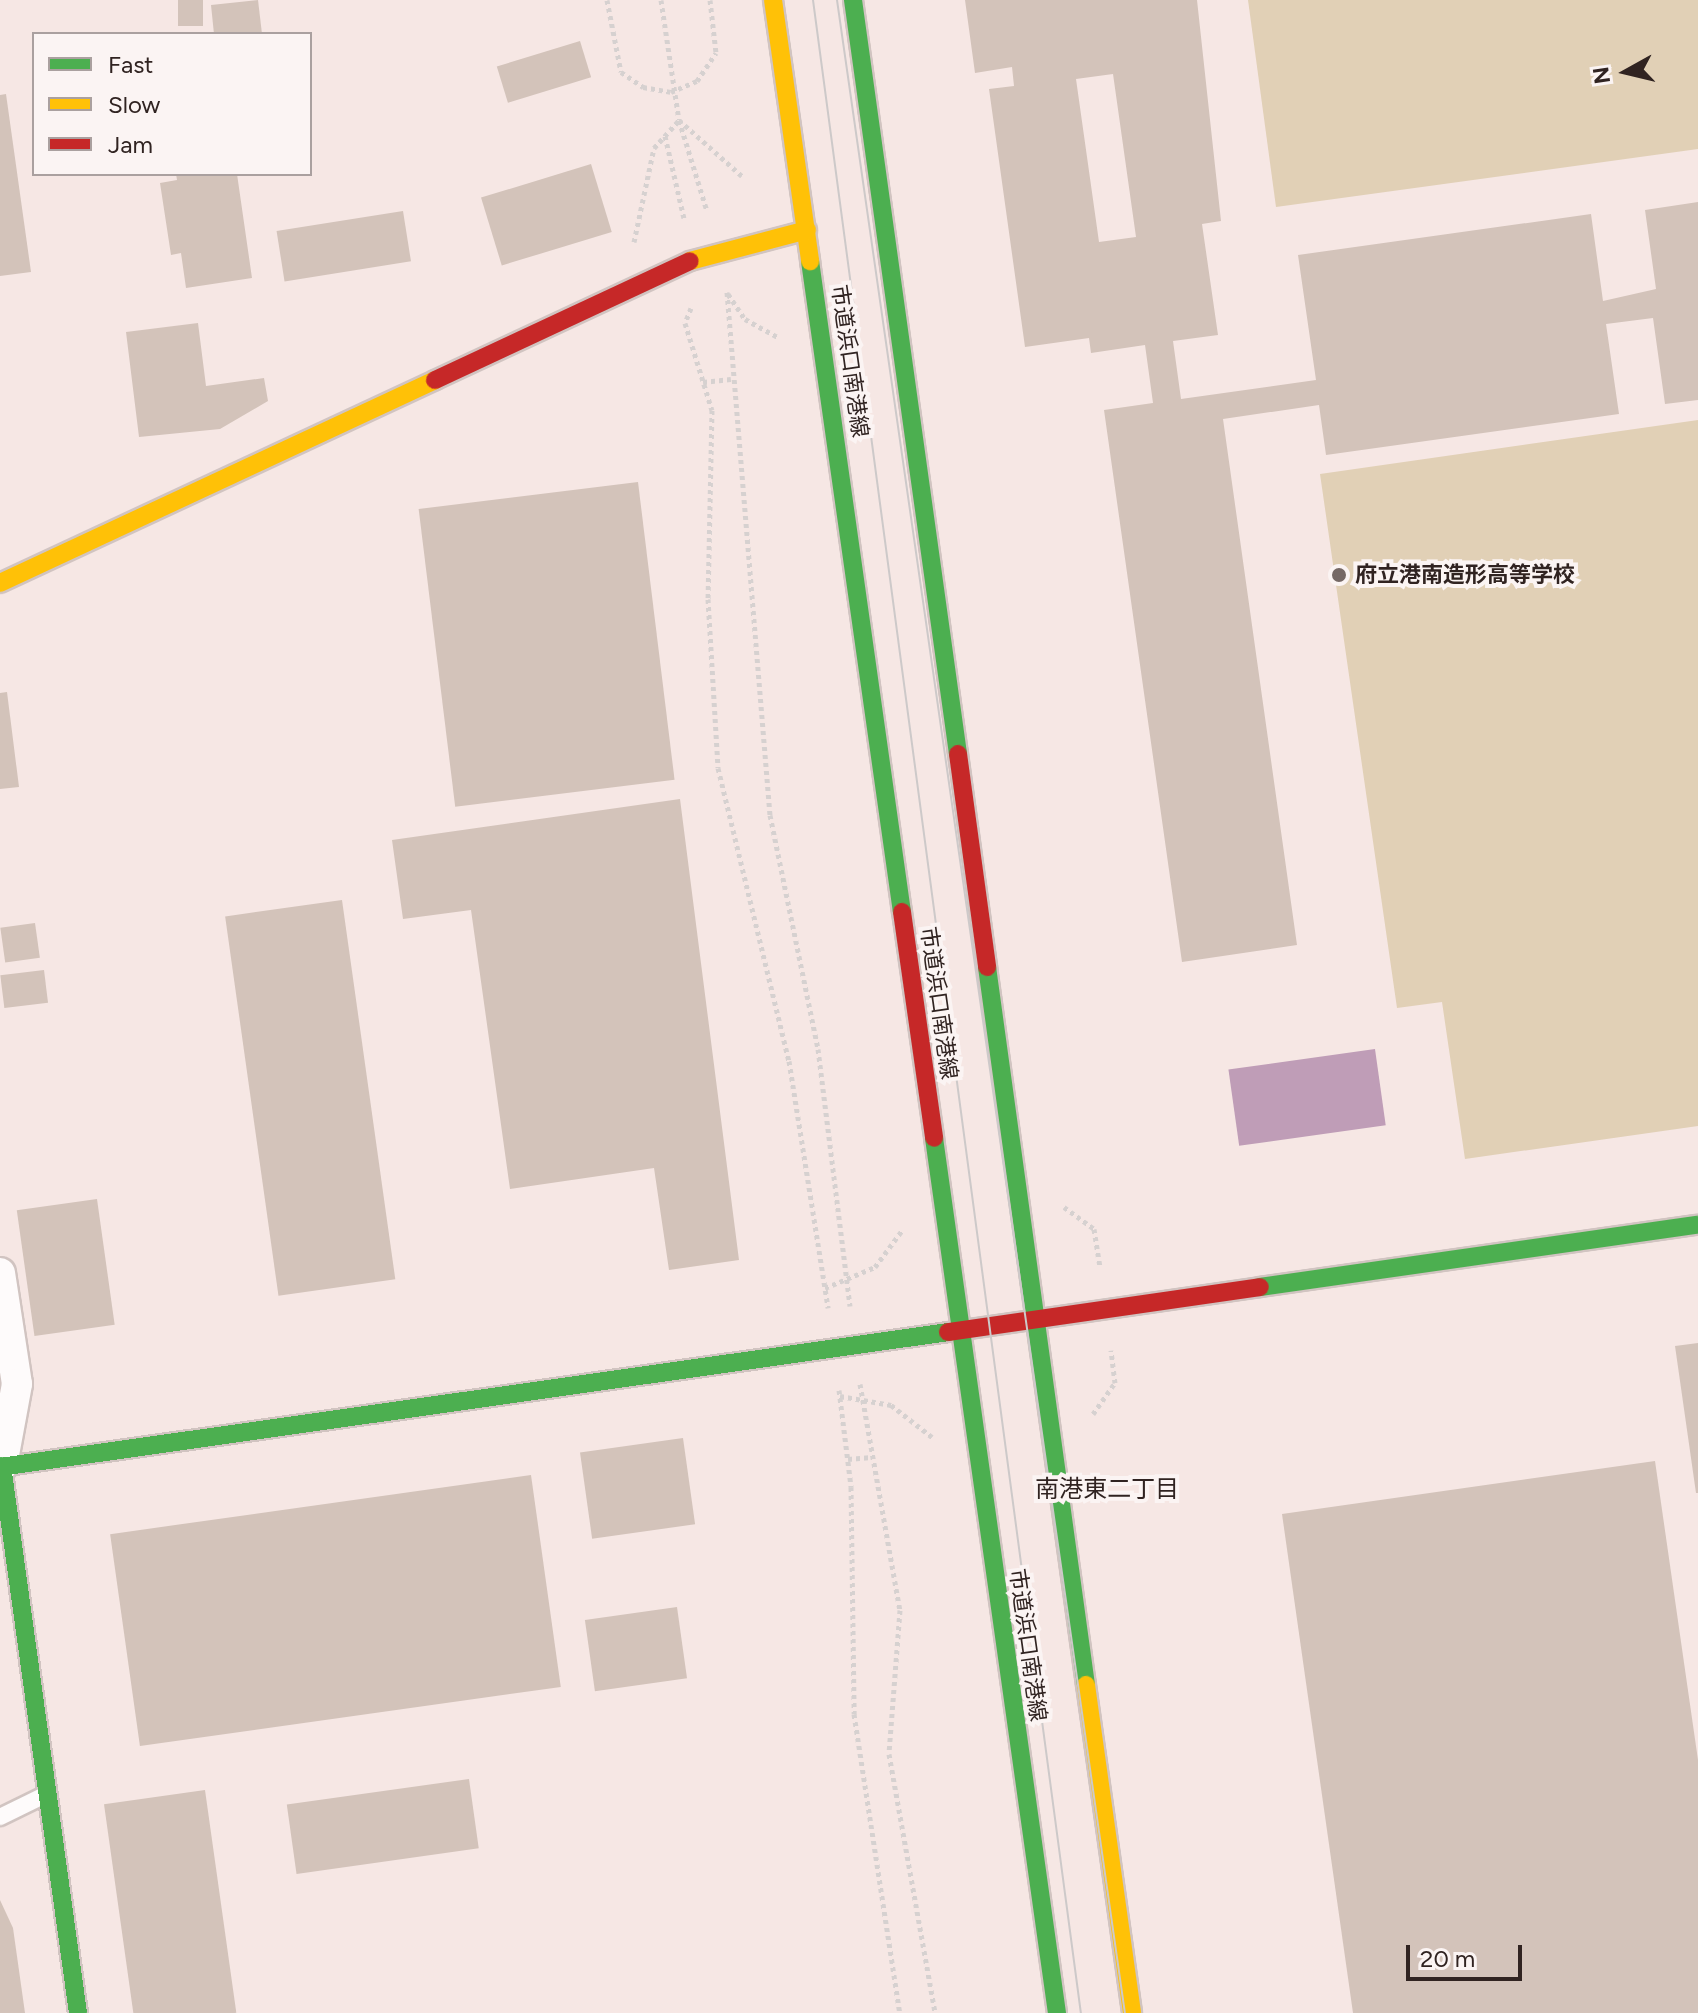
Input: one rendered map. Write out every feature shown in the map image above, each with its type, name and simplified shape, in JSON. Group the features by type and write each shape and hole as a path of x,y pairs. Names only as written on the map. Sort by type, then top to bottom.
{"main road":[{"name":"市道浜口南港線","path":"773,0 956,1327 1057,2013"},
{"path":"853,0 1132,2013"},
{"path":"0,583 711,251 807,230"},
{"path":"78,2013 1,1467 956,1327 1698,1225"}],"street":[{"path":"0,1273 17,1384 1,1467"}],"lane":[{"path":"0,1817 48,1793"}],"path":[{"path":"607,0 621,72 643,87 671,92 697,81 716,53 710,0"},
{"path":"661,0 679,120 704,183 711,251 727,292 745,319"},
{"path":"633,245 654,148 679,120"},
{"path":"679,120 742,176"},
{"path":"665,136 685,223"},
{"path":"716,295 727,292"},
{"path":"727,292 731,379 770,815 818,1049 852,1320"},
{"path":"705,299 694,302 685,323 712,410 708,599 718,768 789,1061 825,1288 875,1267 906,1223"},
{"path":"703,382 731,379"},
{"path":"1060,1202 1094,1229"},
{"path":"859,1378 900,1610 889,1754 935,2013"},
{"path":"1094,1414 1115,1383"},
{"path":"900,2013 854,1714 848,1459 840,1396 891,1405 932,1437"},
{"path":"848,1459 872,1457"}],"shaded area":[{"path":"1248,0 1698,0 1698,149 1276,207"},
{"path":"1698,420 1698,1126 1465,1159 1442,1002 1397,1008 1320,474"},
{"path":"1375,1049 1386,1125 1239,1146 1228,1070"}],"building":[{"path":"178,0 203,0 203,26 178,26"},
{"path":"258,0 262,32 214,32 211,5"},
{"path":"965,0 1197,0 1221,221 1202,224 1218,335 1173,341 1181,399 1316,380 1298,255 1591,214 1603,301 1656,289 1645,210 1698,202 1698,400 1665,404 1653,318 1606,324 1619,414 1326,455 1319,405 1223,419 1297,945 1182,962 1104,410 1153,403 1145,345 1091,353 1089,338 1025,347 989,89 1014,86 1012,67 975,73","holes":["1113,74 1136,237 1099,242 1076,79"]},
{"path":"580,41 591,77 508,103 497,66"},
{"path":"6,94 31,272 0,276 0,95"},
{"path":"591,164 612,232 502,266 481,198"},
{"path":"176,176 237,176 252,278 186,288 181,253 171,255 160,183 177,180"},
{"path":"403,211 411,261 285,281 277,231"},
{"path":"198,323 206,386 264,378 268,401 220,429 139,437 126,332"},
{"path":"638,482 675,780 455,807 419,509"},
{"path":"7,692 19,787 0,789 0,693"},
{"path":"680,799 739,1260 669,1270 654,1168 510,1189 471,910 403,919 392,840"},
{"path":"342,900 395,1279 278,1296 225,916"},
{"path":"35,923 40,958 5,963 0,928"},
{"path":"44,970 48,1003 4,1008 0,975"},
{"path":"97,1199 115,1325 34,1336 17,1210"},
{"path":"1698,1343 1698,1493 1696,1493 1675,1346"},
{"path":"683,1438 695,1524 592,1539 580,1452"},
{"path":"1655,1461 1698,1760 1698,2013 1353,2013 1282,1514"},
{"path":"531,1475 561,1687 140,1746 110,1534"},
{"path":"677,1607 687,1678 595,1691 585,1620"},
{"path":"469,1779 479,1848 297,1874 287,1805"},
{"path":"205,1790 236,2013 133,2013 104,1804"},
{"path":"0,1900 13,1928 25,2013 0,2013"}],"tram line":[{"path":"813,0 1081,2013"},
{"path":"837,0 1125,2013"}],"traffic: fast":[{"path":"853,0 958,754"},
{"path":"810,261 902,912"},
{"path":"987,967 1086,1685"},
{"path":"934,1138 1057,2013"},
{"path":"1260,1287 1698,1225"},
{"path":"0,1467 948,1332"},
{"path":"2,1466 78,2013"}],"traffic: slow":[{"path":"773,0 810,261"},
{"path":"690,261 807,230"},
{"path":"0,583 435,380"},
{"path":"1086,1685 1132,2013"}],"traffic: jam":[{"path":"435,380 690,261"},
{"path":"958,754 987,967"},
{"path":"902,912 934,1138"},
{"path":"948,1332 1260,1287"}],"place":[{"name":"府立港南造形高等学校","path":"1339,575"}],"district":[{"name":"南港東二丁目","path":"1107,1489"}]}
